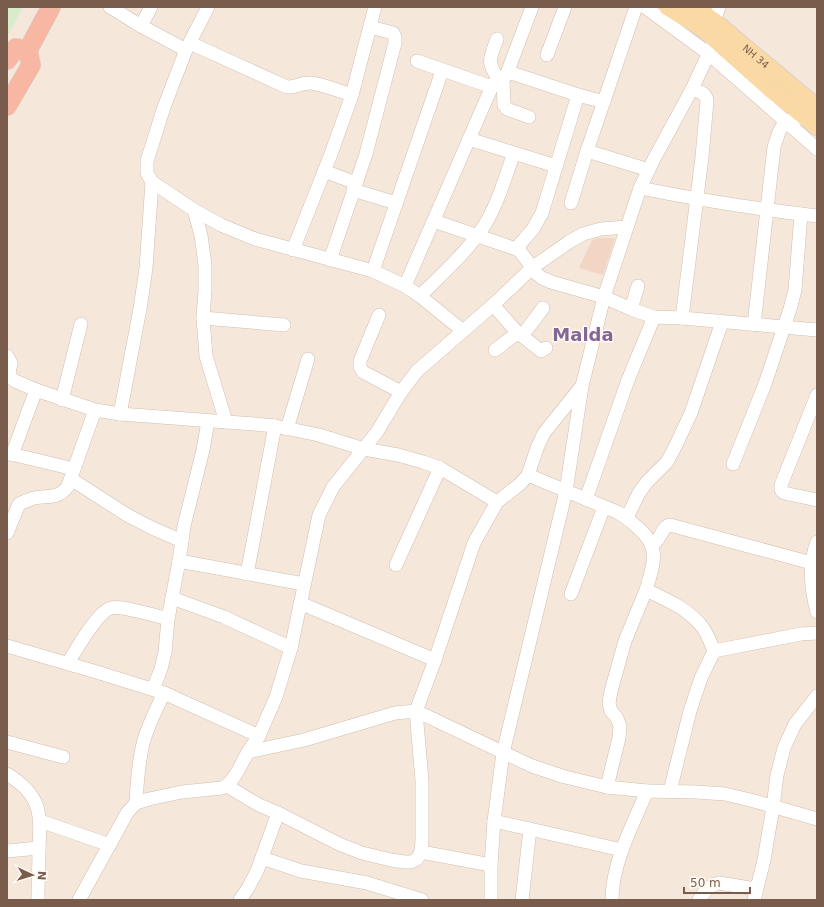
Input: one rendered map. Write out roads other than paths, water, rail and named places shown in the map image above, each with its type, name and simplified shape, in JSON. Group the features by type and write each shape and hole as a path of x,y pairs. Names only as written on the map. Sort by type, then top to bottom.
{"highway":[{"path":"10,95 20,56 37,7"},
{"path":"20,56 51,7"},
{"path":"20,56 64,7"}],"main road":[{"path":"667,7 704,30 712,47 770,89 813,117"},
{"name":"NH 34","path":"693,7 713,20 813,117"}],"street":[{"path":"110,7 141,26 188,47 287,87 294,88 303,83 311,83 352,95"},
{"path":"141,26 151,7"},
{"path":"208,7 188,47 164,107 147,161 147,173 152,182 194,210 221,225 255,239 373,271 406,286 463,331"},
{"path":"293,250 352,95 375,7"},
{"path":"406,286 469,138 501,79 532,7"},
{"path":"547,55 565,7"},
{"path":"572,203 586,151 636,7"},
{"path":"645,7 712,47 785,121 817,150"},
{"path":"700,7 717,12 817,103"},
{"path":"330,260 375,119 395,43 393,33 370,27"},
{"path":"497,39 490,58 490,66 501,79 504,105 507,109 529,117"},
{"path":"491,900 491,865 494,821 503,753 566,491 582,386 604,297 640,188 692,89 712,47"},
{"path":"417,61 442,70 501,79 604,102"},
{"path":"373,271 442,70"},
{"path":"682,318 697,199 707,101 706,96 703,93 692,89"},
{"path":"519,250 520,244 533,229 542,213 578,95"},
{"path":"785,121 813,117"},
{"path":"754,325 774,147 779,132 785,121"},
{"path":"469,138 556,166"},
{"path":"586,151 649,170"},
{"path":"420,296 477,236 498,198 514,153"},
{"path":"324,171 354,187 396,203"},
{"path":"120,414 140,309 146,268 152,182"},
{"path":"640,188 766,210 817,216"},
{"path":"194,210 201,235 205,265 203,318 206,356 226,422"},
{"path":"733,464 765,384 785,327 794,290 801,214"},
{"path":"434,221 519,250 537,274 551,282 604,297 654,317 682,318 817,330"},
{"path":"79,900 126,813 136,803 182,792 215,790 227,786 259,736 276,697 291,648 319,515 333,487 377,432 401,392 417,371 493,305 533,267 569,242 583,234 602,229 627,227"},
{"path":"631,309 638,286"},
{"path":"493,305 519,333 541,351 546,348"},
{"path":"495,350 519,333 543,308"},
{"path":"379,314 360,361 360,368 363,372 401,392"},
{"path":"586,499 625,388 654,317"},
{"path":"203,318 284,325"},
{"path":"627,518 643,488 667,462 676,445 691,413 722,322"},
{"path":"62,400 81,324"},
{"path":"7,356 11,363 9,383 15,381 62,400 95,410 120,414 226,422 281,428 319,435 364,449 398,455 440,468 497,502"},
{"path":"247,574 281,428 308,359"},
{"path":"227,786 259,805 362,853 404,862 411,862 417,859 421,852 422,840 422,781 416,711 435,660 474,543 497,502 520,484 528,475 537,448 544,433 582,386"},
{"path":"36,390 10,454 72,474 127,515 182,541"},
{"path":"817,395 781,485 781,490 784,493 817,500"},
{"path":"7,533 11,510 19,504 35,498 54,496 63,493 68,486 95,410"},
{"path":"136,803 138,765 158,691 165,652 168,619 187,514 203,450 208,421"},
{"path":"396,565 440,468"},
{"path":"528,475 627,518 646,534 652,545 654,557 652,569 646,590 625,641 611,691 609,703 611,711 617,718 620,726 619,738 607,787"},
{"path":"571,594 604,507"},
{"path":"652,545 659,540 665,527 670,525 812,563"},
{"path":"817,542 812,563 812,590 817,612"},
{"path":"179,561 304,584"},
{"path":"646,590 671,601 689,612 704,628 714,651 701,678 690,711 670,791"},
{"path":"172,598 224,617 291,648"},
{"path":"300,603 435,660"},
{"path":"68,663 96,620 105,611 112,607 168,619"},
{"path":"714,651 801,634 817,633"},
{"path":"7,646 158,691 259,736"},
{"path":"699,900 706,889 713,884 727,884 755,894 764,860 777,775 784,748 795,724 816,698"},
{"path":"248,752 304,740 395,713 416,711 438,720 532,766 607,787 647,791 725,794 817,819"},
{"path":"7,742 63,757"},
{"path":"7,774 19,781 29,792 36,804 40,821 38,899"},
{"path":"612,900 615,877 622,850 647,791"},
{"path":"240,900 248,888 262,858 278,813"},
{"path":"40,821 110,845"},
{"path":"494,821 622,850"},
{"path":"522,900 530,829"},
{"path":"7,851 39,848"},
{"path":"421,852 491,865"},
{"path":"262,858 301,871 367,883 422,900"}],"district":[{"name":"Malda","path":"583,335"}]}
